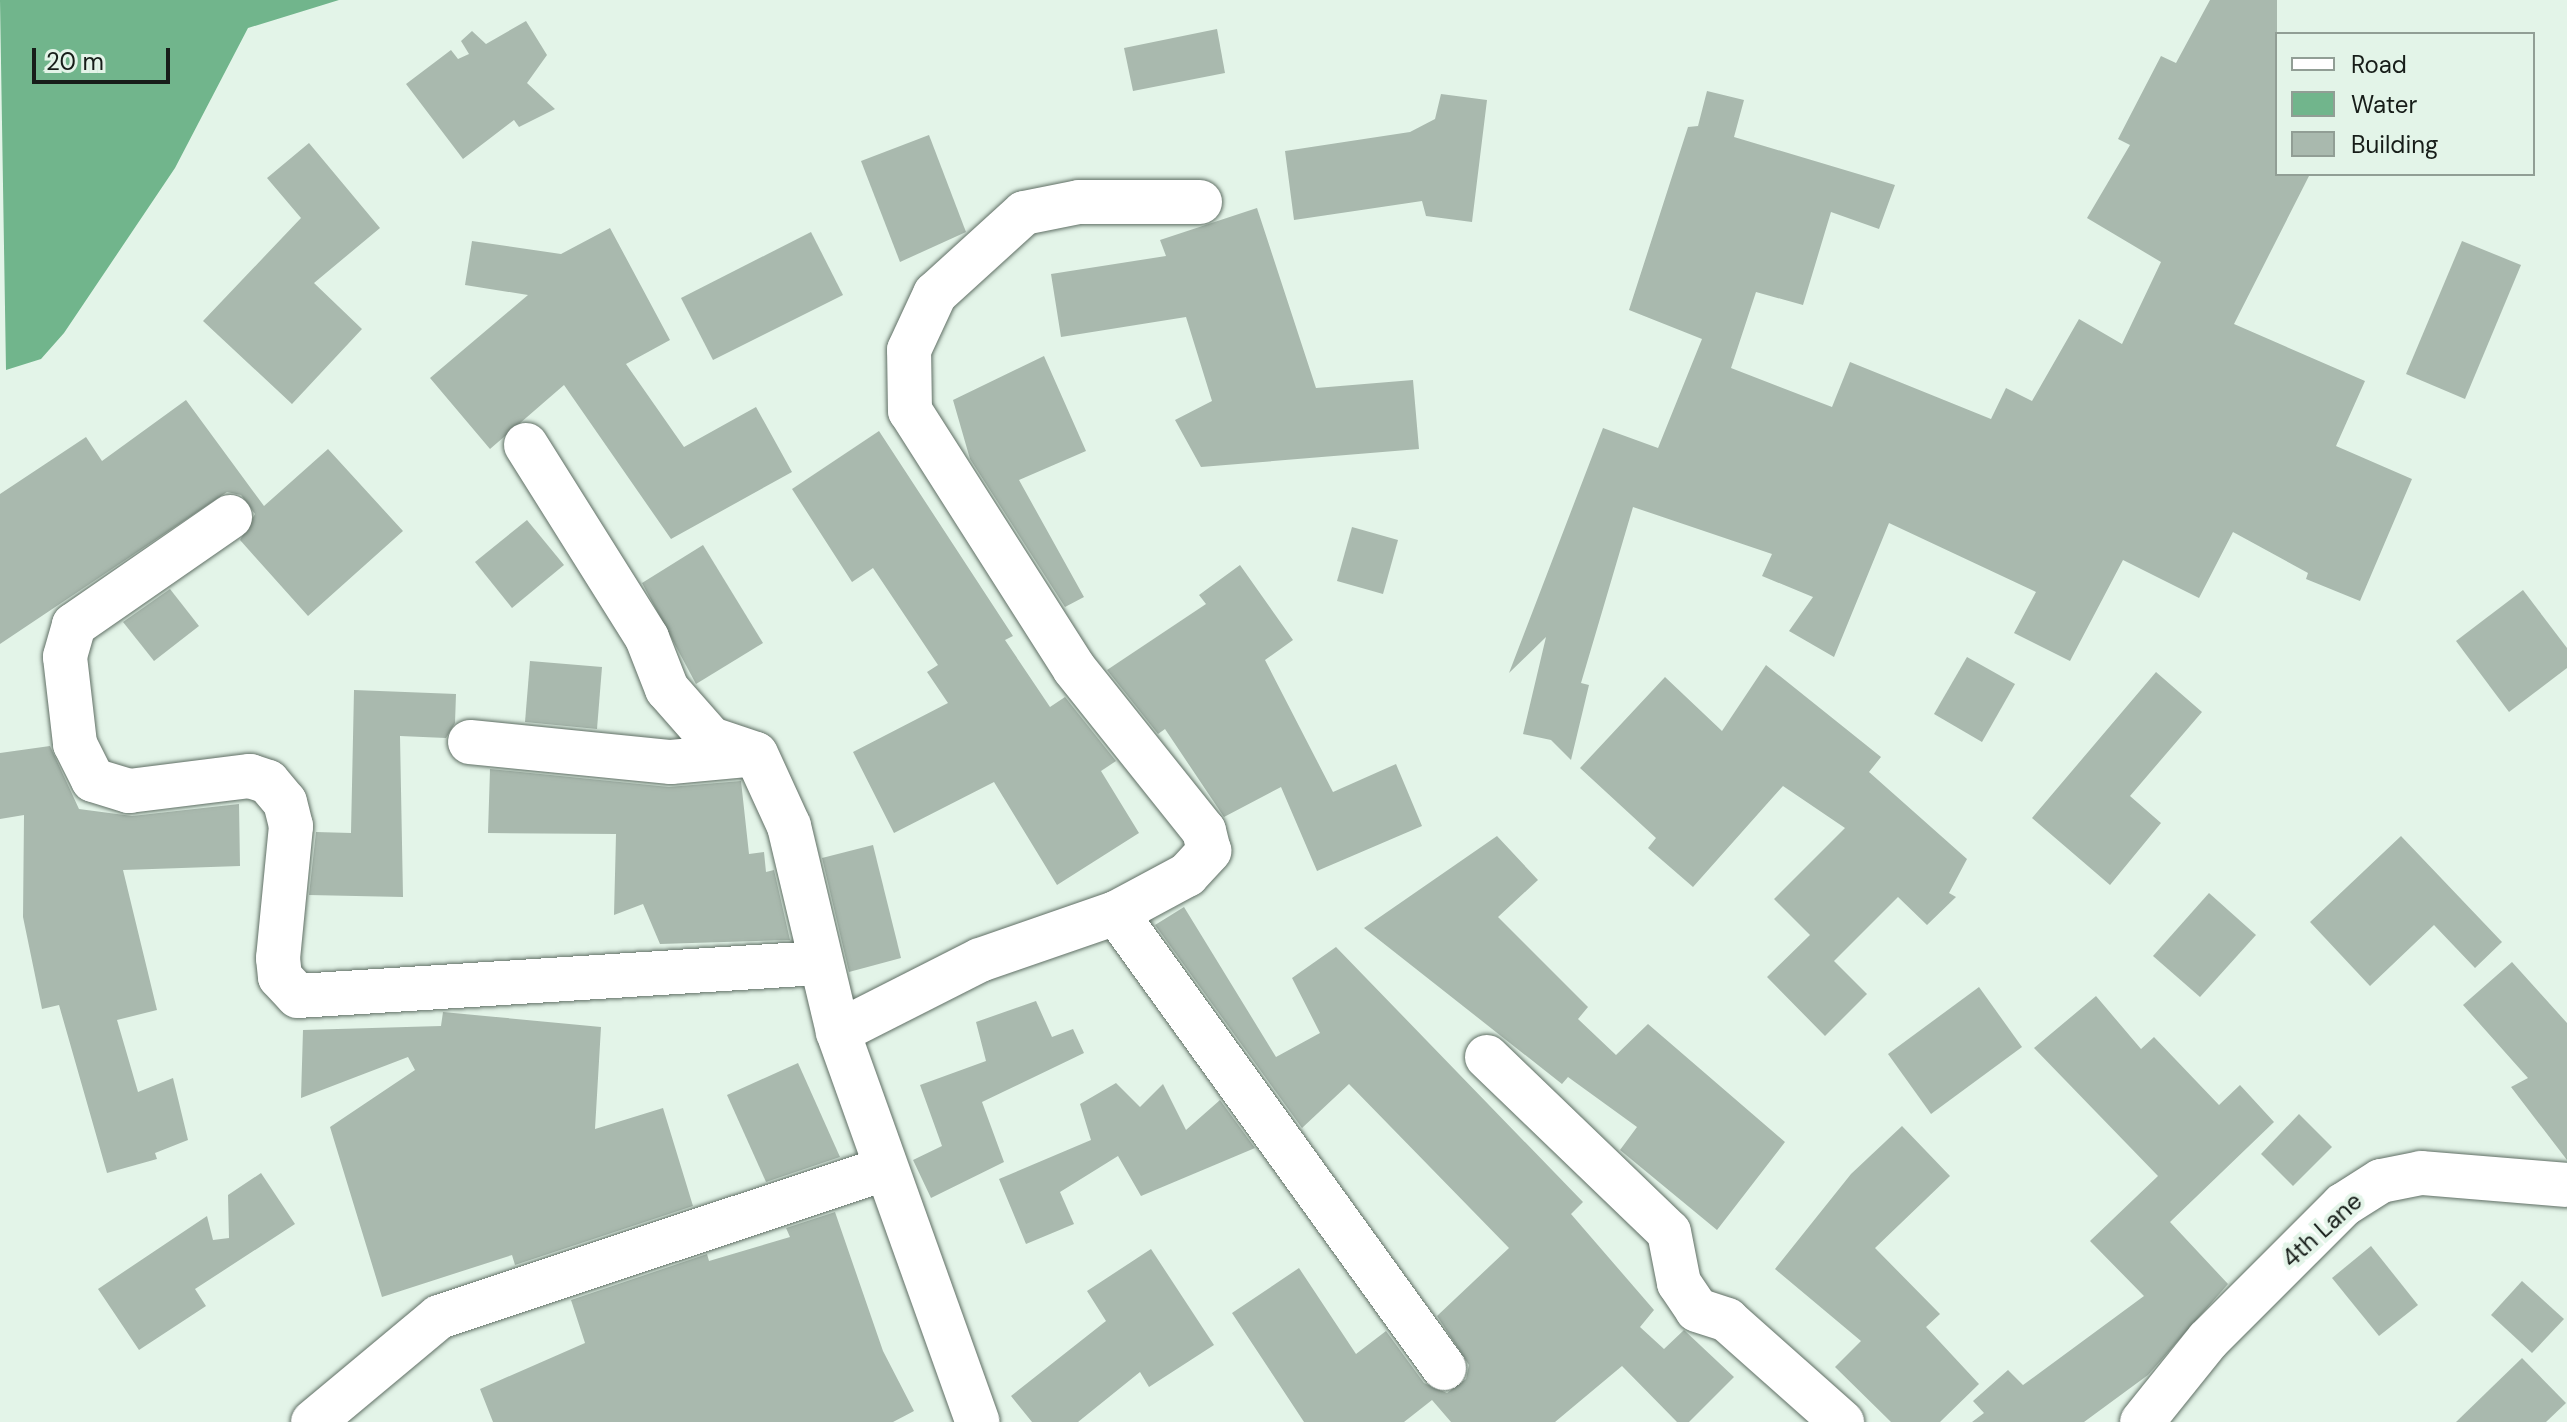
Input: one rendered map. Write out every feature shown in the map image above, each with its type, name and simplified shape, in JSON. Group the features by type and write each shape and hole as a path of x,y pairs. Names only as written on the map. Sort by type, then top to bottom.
{"street":[{"path":"838,1032 980,960 1116,913 1187,875 1209,851 1204,831 1074,668 910,411 909,350 935,294 1024,213 1079,202 1200,202"},
{"path":"526,445 647,638 667,689 711,739 756,754 789,826 818,963 838,1032 884,1169 978,1422"},
{"path":"230,517 74,625 65,657 75,744 93,780 129,791 250,776 268,782 285,802 291,826 278,958 280,977 298,996 818,963"},
{"path":"470,742 671,762 756,754"},
{"path":"1116,913 1444,1368"},
{"path":"1487,1057 1669,1232 1679,1283 1697,1310 1727,1320 1842,1422"},
{"path":"313,1422 439,1317 884,1169"},
{"name":"4th Lane","path":"2142,1422 2208,1340 2343,1205 2381,1181 2421,1173 2567,1185"}],"water":[{"path":"0,0 339,0 248,28 175,168 64,333 41,359 6,370"}],"building":[{"path":"2210,0 2277,0 2275,176 2309,176 2234,324 2365,381 2336,446 2412,479 2360,601 2306,579 2308,573 2233,532 2199,598 2123,560 2070,661 2014,633 2036,592 1889,523 1834,657 1789,631 1813,597 1762,576 1772,554 1633,507 1581,683 1589,685 1571,760 1551,740 1523,734 1546,637 1509,673 1603,428 1658,448 1702,339 1629,310 1688,127 1698,126 1707,91 1744,100 1734,137 1895,185 1879,229 1831,212 1803,305 1756,292 1731,368 1832,407 1850,362 1991,419 2006,388 2032,401 2079,319 2122,344 2161,262 2087,218 2130,145 2118,139 2161,56 2176,63"},
{"path":"526,21 547,55 527,83 555,109 519,127 514,120 463,159 406,84 451,50 458,59 469,54 461,41 472,31 486,44"},
{"path":"1217,29 1225,73 1133,91 1124,48"},
{"path":"1441,94 1487,100 1472,222 1426,216 1422,201 1294,220 1285,151 1410,132 1435,119"},
{"path":"929,135 966,232 900,262 861,161"},
{"path":"309,143 380,228 314,283 362,329 292,404 203,321 301,218 267,178"},
{"path":"1257,208 1316,388 1413,380 1419,449 1201,467 1175,420 1212,401 1186,317 1061,337 1051,274 1166,256 1160,240"},
{"path":"610,228 670,340 626,364 684,447 756,407 792,472 671,539 564,385 490,449 430,378 528,295 465,285 472,241 561,254"},
{"path":"811,232 843,295 713,360 681,298"},
{"path":"2462,241 2521,265 2465,399 2406,374"},
{"path":"1044,356 1086,451 1019,480 1084,597 1065,607 970,459 953,400"},
{"path":"186,400 264,506 328,449 403,531 308,616 240,540 255,514 241,495 227,492 0,644 0,494 86,437 102,461"},
{"path":"879,431 1013,636 1005,640 1050,707 1065,697 1116,761 1101,771 1139,833 1057,885 994,782 894,833 853,752 948,703 927,672 938,665 873,568 852,582 792,489"},
{"path":"527,520 564,565 512,608 475,562"},
{"path":"1352,527 1398,540 1383,594 1337,581"},
{"path":"703,545 763,643 696,684 642,583"},
{"path":"1240,565 1293,640 1265,660 1333,792 1396,764 1422,826 1317,871 1281,787 1224,817 1165,729 1158,734 1107,670 1206,604 1199,595"},
{"path":"170,589 199,626 154,661 123,622"},
{"path":"2523,590 2567,648 2567,668 2509,712 2456,641"},
{"path":"1967,657 2015,684 1982,742 1934,714"},
{"path":"530,661 602,667 597,729 525,722"},
{"path":"1766,665 1881,757 1869,772 1967,859 1949,893 1956,897 1927,925 1898,897 1834,961 1867,994 1825,1036 1767,977 1810,935 1774,899 1845,828 1783,786 1693,887 1648,848 1656,838 1580,768 1665,677 1722,731"},
{"path":"2156,672 2202,712 2130,796 2161,823 2110,885 2032,818"},
{"path":"354,690 456,694 455,723 446,738 400,736 403,897 309,895 316,832 351,833"},
{"path":"50,746 79,809 132,816 239,804 240,866 123,870 157,1010 117,1020 138,1092 173,1078 188,1140 155,1153 157,1159 107,1173 59,1005 42,1009 23,917 24,815 0,819 0,753"},
{"path":"490,769 669,787 741,781 749,854 764,852 766,872 774,870 790,940 660,944 643,904 614,915 616,834 488,833"},
{"path":"1497,836 1538,880 1498,917 1588,1007 1578,1019 1616,1055 1648,1024 1785,1142 1717,1230 1620,1150 1637,1127 1568,1077 1562,1084 1364,928"},
{"path":"2401,836 2502,942 2475,968 2434,925 2370,986 2310,922"},
{"path":"873,845 901,958 849,972 822,858"},
{"path":"2209,893 2256,935 2200,997 2153,956"},
{"path":"1184,907 1276,1057 1320,1033 1292,978 1336,947 1583,1202 1571,1214 1654,1310 1640,1327 1664,1349 1684,1330 1734,1377 1689,1422 1677,1422 1622,1366 1555,1422 1451,1422 1432,1400 1404,1422 1304,1422 1232,1313 1299,1268 1356,1354 1386,1331 1424,1383 1447,1393 1466,1379 1469,1365 1437,1316 1509,1248 1349,1084 1302,1128 1155,925"},
{"path":"2512,962 2567,1023 2567,1160 2511,1087 2528,1078 2463,1005"},
{"path":"1979,987 2022,1047 1931,1114 1888,1054"},
{"path":"2096,996 2141,1049 2154,1037 2219,1105 2240,1085 2274,1122 2170,1222 2228,1284 2148,1375 2084,1422 1972,1422 1984,1413 1973,1401 2008,1370 2023,1385 2144,1296 2090,1241 2158,1176 2034,1048"},
{"path":"1036,1001 1052,1037 1073,1029 1084,1053 982,1102 1004,1162 931,1198 913,1160 942,1146 920,1085 986,1061 976,1022"},
{"path":"443,1012 601,1027 595,1129 663,1108 693,1206 515,1265 512,1255 382,1297 330,1127 415,1070 408,1057 301,1098 303,1030 441,1026"},
{"path":"798,1063 840,1157 766,1182 727,1095"},
{"path":"1116,1083 1140,1107 1163,1084 1186,1130 1220,1100 1255,1148 1141,1196 1118,1156 1060,1192 1074,1224 1026,1244 999,1179 1091,1140 1080,1104"},
{"path":"2299,1114 2332,1147 2293,1186 2261,1154"},
{"path":"1902,1126 1950,1176 1875,1248 1940,1314 1926,1327 1979,1384 1940,1422 1891,1422 1835,1367 1861,1341 1775,1269 1851,1174"},
{"path":"261,1173 295,1224 195,1289 206,1306 139,1350 98,1289 207,1216 213,1240 229,1238 228,1195"},
{"path":"835,1212 883,1351 914,1411 893,1422 493,1422 480,1389 585,1343 571,1300 707,1254 709,1261 790,1237 786,1228"},
{"path":"2371,1246 2418,1305 2379,1336 2332,1278"},
{"path":"1151,1249 1214,1345 1149,1387 1140,1372 1078,1422 1032,1422 1011,1396 1106,1321 1087,1291"},
{"path":"2522,1281 2564,1319 2532,1353 2491,1315"},
{"path":"2522,1358 2566,1403 2546,1422 2456,1422"}]}
